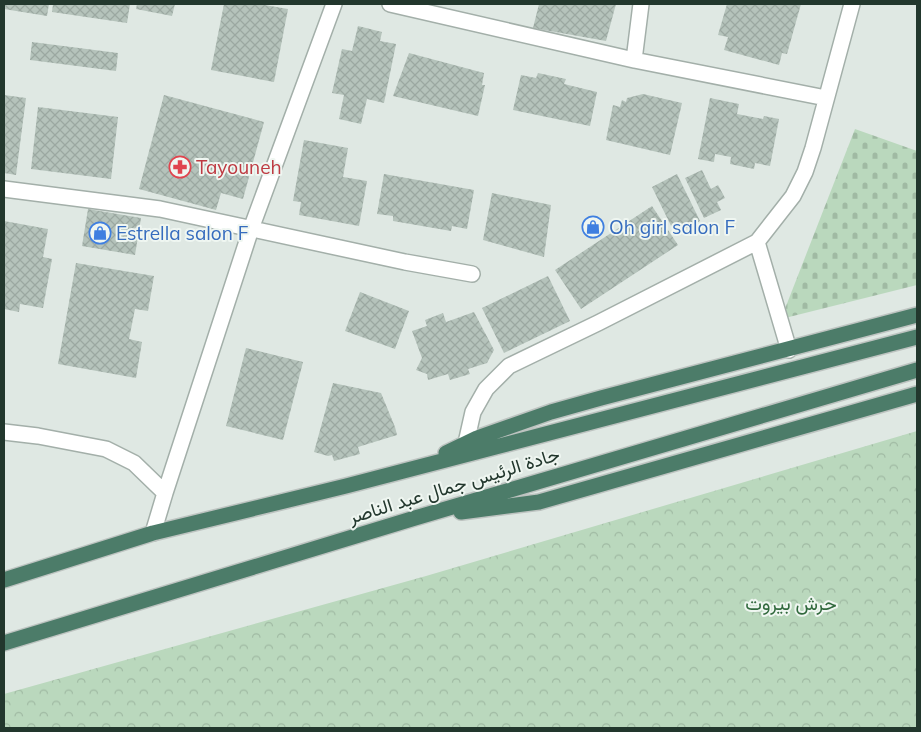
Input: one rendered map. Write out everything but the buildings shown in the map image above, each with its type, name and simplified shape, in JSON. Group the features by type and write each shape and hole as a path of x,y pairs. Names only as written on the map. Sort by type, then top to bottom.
{"highway":[{"path":"416,468 477,438 551,412 917,315"},
{"name":"جادة الرئيس جمال عبد الناصر","path":"4,580 153,533 346,486 917,337"},
{"name":"جادة الرئيس جمال عبد الناصر","path":"4,643 415,518 917,370"},
{"path":"415,518 539,502 917,394"}],"street":[{"path":"153,533 251,228 334,4"},
{"path":"390,4 634,60 826,98"},
{"path":"634,60 641,4"},
{"path":"466,443 473,412 486,389 509,366 757,242 793,196 805,172 852,4"},
{"path":"4,189 160,209 405,262 472,274"},
{"path":"757,242 789,350"},
{"path":"4,432 38,436 106,449 134,463 165,494"}],"green space":[{"path":"855,129 917,151 917,285 781,319"},
{"name":"حرش بيروت","path":"917,431 917,728 4,728 4,694 426,576"}],"place":[{"name":"Tayouneh","path":"180,167"},
{"name":"Oh girl salon F","path":"593,227"},
{"name":"Estrella salon F","path":"100,233"}]}
